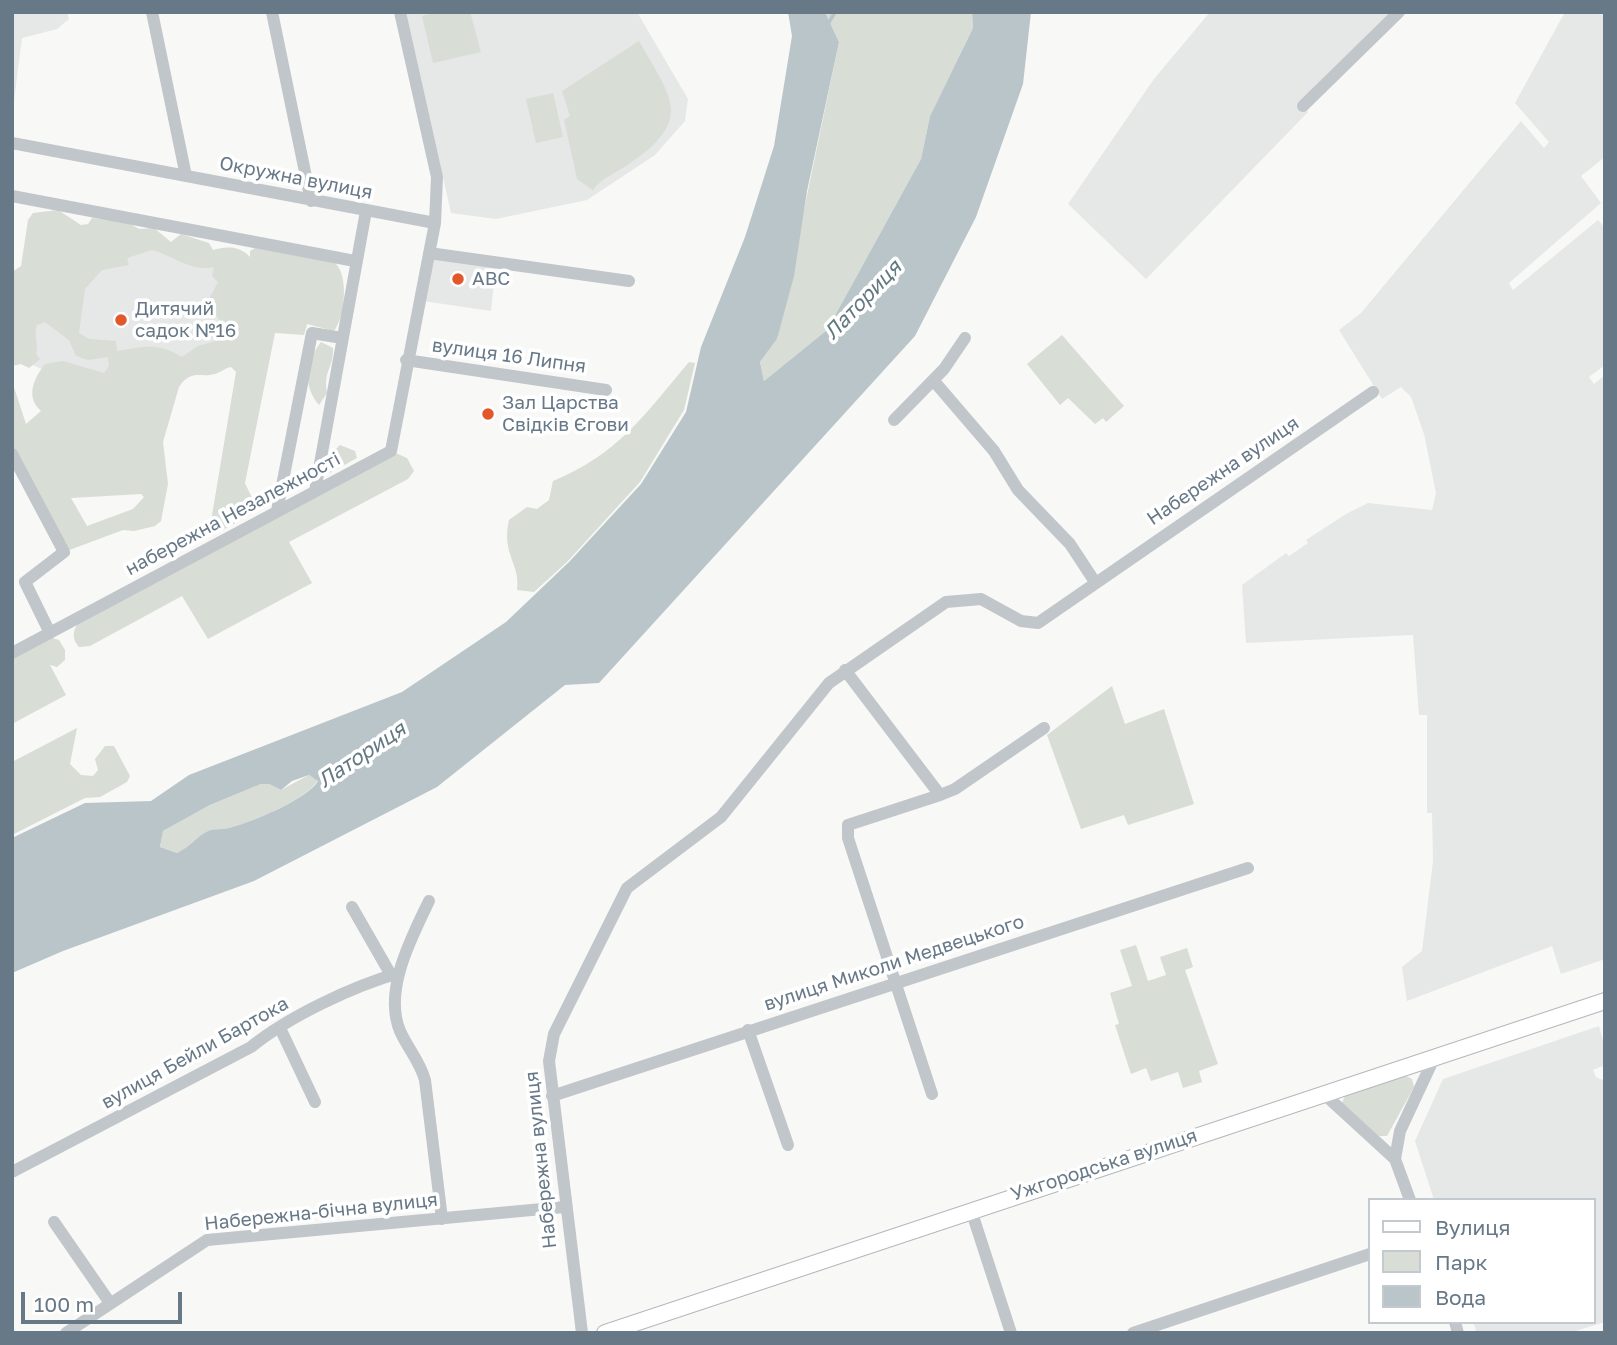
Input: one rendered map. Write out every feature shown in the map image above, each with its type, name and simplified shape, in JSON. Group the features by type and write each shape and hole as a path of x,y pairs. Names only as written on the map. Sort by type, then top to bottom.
{"main road":[{"name":"Ужгородська вулиця","path":"605,1333 1605,1001"}],"street":[{"path":"152,12 186,176"},
{"path":"272,12 311,201"},
{"path":"400,12 437,177 435,223 407,360"},
{"path":"1303,106 1399,12"},
{"name":"Окружна вулиця","path":"12,142 435,223"},
{"path":"12,196 355,261"},
{"path":"315,491 366,211"},
{"path":"429,253 629,281"},
{"path":"276,511 312,333 342,338"},
{"path":"894,420 933,380 965,338"},
{"name":"вулиця 16 Липня","path":"407,360 606,390"},
{"name":"набережна Незалежності","path":"12,653 391,451 407,360"},
{"path":"933,380 994,451 1018,490 1070,544 1095,582"},
{"name":"Набережна вулиця","path":"582,1333 564,1207 549,1061 554,1034 627,888 721,817 816,694 845,670 946,602 981,598 1021,621 1038,623 1373,392"},
{"path":"12,454 64,552 25,582 50,633"},
{"path":"845,670 940,795"},
{"path":"932,1094 848,838 848,825 940,795 1044,728"},
{"name":"вулиця Миколи Медвецького","path":"552,1096 1248,868"},
{"path":"429,901 395,974 397,1021 421,1064 425,1080 442,1219"},
{"path":"352,907 395,974"},
{"name":"вулиця Бейли Бартока","path":"12,1172 251,1047 280,1028 339,997 395,974"},
{"path":"280,1028 315,1102"},
{"path":"748,1030 788,1145"},
{"path":"1395,1159 1400,1131 1434,1056"},
{"path":"1323,1093 1395,1159 1409,1198"},
{"name":"Набережна-бічна вулиця","path":"66,1333 207,1240 564,1207"},
{"path":"971,1210 1012,1333"},
{"path":"54,1222 110,1303"},
{"path":"1133,1333 1368,1255"}],"shaded area":[{"path":"12,12 67,12 69,19 57,29 22,38 12,117"},
{"path":"406,12 637,12 688,99 685,121 655,155 587,200 496,219 451,213"},
{"path":"1210,12 1399,12 1303,106 1308,112 1146,279 1068,204 1154,79"},
{"path":"1565,12 1605,12 1605,157 1581,176 1601,203 1509,283 1513,290 1598,220 1605,228 1605,365 1589,377 1594,384 1605,375 1605,959 1561,974 1552,946 1407,1001 1402,967 1422,951 1433,861 1432,813 1427,813 1427,715 1419,715 1413,635 1246,643 1242,585 1286,553 1289,556 1308,543 1306,540 1368,503 1432,510 1436,493 1424,434 1411,397 1401,387 1382,399 1339,330 1361,313 1521,121 1544,148 1549,142 1515,103"},
{"name":"Дитячий садок №16","path":"31,221 240,261 226,338 124,405 12,356"},
{"path":"433,257 496,266 491,311 423,301"},
{"path":"1599,1026 1605,1048 1605,1065 1593,1070 1596,1077 1605,1081 1605,1322 1569,1333 1477,1333 1474,1324 1596,1324 1596,1198 1433,1198 1415,1141 1443,1079"}],"green space":[{"path":"436,12 470,12 481,52 433,63 422,16"},
{"path":"825,12 972,12 973,28 930,116 921,159 827,330 764,381 760,362 777,339 839,42"},
{"path":"639,41 667,93 671,107 670,120 663,134 650,148 604,179 593,190 577,179 564,120 570,116 562,91"},
{"path":"553,93 563,137 536,143 526,99"},
{"path":"58,210 81,225 88,224 92,218 127,222 139,229 154,228 171,242 181,234 209,243 213,250 233,248 250,257 250,251 255,248 335,263 342,277 344,296 341,316 334,331 307,324 304,335 275,333 245,483 252,498 252,514 215,534 209,533 236,372 231,367 215,374 192,376 179,387 163,442 168,484 161,521 155,526 134,531 123,530 64,552 12,454 12,381 26,424 41,411 32,394 37,375 45,364 63,361 104,373 109,366 108,357 88,360 76,356 69,340 45,322 37,325 36,329 36,354 40,359 29,368 21,364 12,366 12,272 21,266 28,220 33,213","holes":["152,250 190,265 214,267 212,276 218,282 208,301 222,325 228,327 226,338 198,346 182,357 157,347 117,351 116,341 89,339 79,333 85,289 102,270 129,265 127,258","141,494 144,497 133,509 87,526 71,498"]},
{"path":"1062,335 1124,406 1106,422 1103,418 1095,424 1068,398 1060,405 1027,364"},
{"path":"321,342 333,348 333,355 326,379 327,393 319,405 310,390 308,374 312,358"},
{"path":"689,362 695,363 684,410 640,482 567,562 534,592 517,590 516,573 507,542 509,520 527,507 537,509 549,500 553,481 576,470 614,445 644,416"},
{"path":"340,445 355,451 357,458 328,474 334,451"},
{"path":"391,451 407,458 414,471 408,479 289,542 312,583 208,639 182,596 90,646 79,647 76,643 74,631 83,616"},
{"path":"45,636 59,640 65,650 65,660 57,667 50,665 66,695 12,724 12,653"},
{"path":"1112,686 1125,724 1164,709 1194,804 1128,825 1124,815 1081,829 1047,735"},
{"path":"77,728 70,764 81,775 93,776 98,770 95,759 105,746 114,746 130,776 127,782 100,797 85,798 12,835 12,762"},
{"path":"309,775 318,780 312,787 303,795 264,816 226,829 208,831 177,853 160,847 163,831 210,805 261,784 269,784 281,790"},
{"path":"1136,945 1148,981 1166,975 1160,957 1187,948 1193,967 1185,970 1218,1064 1199,1071 1202,1082 1183,1088 1178,1072 1151,1081 1146,1068 1131,1074 1115,1025 1119,1024 1110,993 1132,986 1120,950"},
{"path":"1404,1075 1412,1079 1414,1087 1387,1136 1379,1136 1342,1103 1346,1093"}],"water":[{"path":"788,12 825,12 839,42 807,191 794,276 777,339 760,362 764,381 827,330 921,159 930,116 973,28 972,12 1031,12 1023,84 976,217 915,336 599,683 565,685 437,787 254,881 63,951 12,973 12,838 85,803 151,801 189,775 402,692 506,622 569,562 641,484 686,412 701,347 745,237 774,146 792,36","holes":["309,775 318,781 303,795 278,809 226,829 208,831 177,853 160,847 163,831 210,805 261,784 269,784 281,790 292,781"]}],"waterway":[{"name":"Латориця","path":"828,24 835,12"}],"place":[{"name":"ABC","path":"458,279"},
{"name":"Дитячий садок №16","path":"121,320"},
{"name":"Зал Царства Свідків Єгови","path":"488,414"}]}
